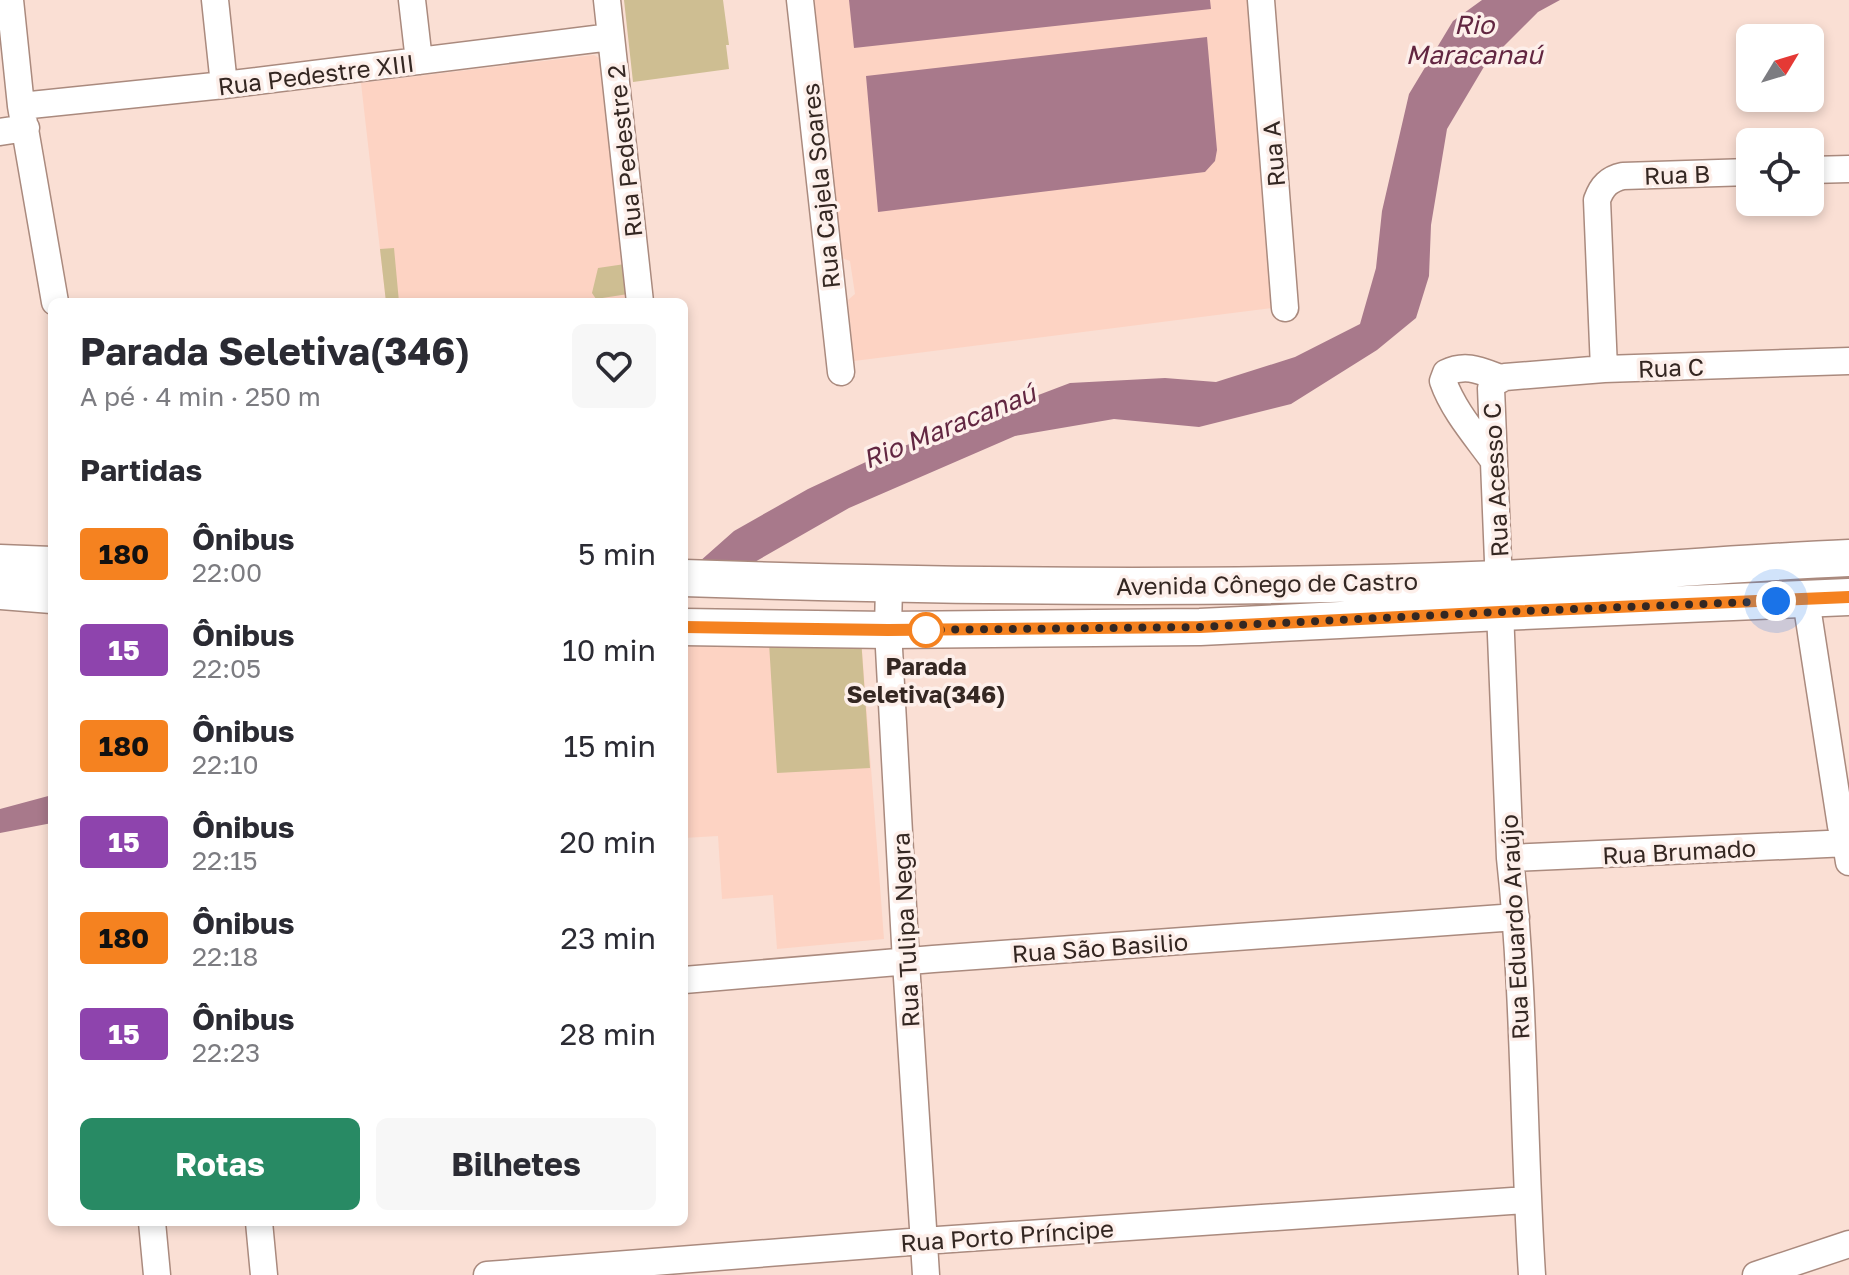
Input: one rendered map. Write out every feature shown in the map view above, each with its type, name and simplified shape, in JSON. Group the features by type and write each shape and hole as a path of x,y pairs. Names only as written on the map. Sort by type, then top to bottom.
{"main road":[{"path":"0,563 48,565"},
{"name":"Avenida Cônego de Castro","path":"688,627 888,630 1200,627 1500,595 1848,568"},
{"name":"Avenida Cônego de Castro","path":"688,578 889,585 1275,585 1500,595 1806,600 1849,597"},
{"path":"0,591 48,595"}],"street":[{"path":"10,0 16,122 54,298"},
{"path":"215,0 224,85"},
{"path":"412,0 419,61"},
{"name":"Rua Pedestre 2","path":"607,0 640,298"},
{"name":"Rua Cajela Soares","path":"800,0 841,372"},
{"name":"Rua A","path":"1261,0 1285,308"},
{"name":"Rua Pedestre XIII","path":"16,122 224,85 611,37"},
{"path":"1824,170 1849,169"},
{"name":"Rua B","path":"1604,369 1597,200 1600,191 1606,183 1623,176 1736,172"},
{"name":"Rua C","path":"1494,461 1447,392 1443,381 1446,373 1475,368 1497,380 1604,369 1849,361"},
{"name":"Rua Acesso C","path":"1497,380 1491,394 1500,595"},
{"name":"Rua Tulipa Negra","path":"889,585 888,630 926,1275"},
{"name":"Rua Eduardo Araújo","path":"1500,595 1532,1275"},
{"path":"1806,600 1841,826 1848,849"},
{"name":"Rua Brumado","path":"1510,858 1848,849"},
{"name":"Rua São Basilio","path":"688,980 1516,917"},
{"name":"Rua Porto Príncipe","path":"487,1275 923,1241 1527,1200"},
{"path":"152,1226 157,1275"},
{"path":"259,1226 264,1275"},
{"path":"1756,1275 1849,1244"}],"shaded area":[{"path":"624,0 723,0 729,69 633,82"},
{"path":"808,0 1250,0 1280,307 854,361 848,300 855,294 850,261 842,258"},
{"path":"594,55 602,60 629,298 386,298 361,83"},
{"path":"394,248 399,298 386,298 380,249"},
{"path":"625,264 628,294 595,298 592,293 598,268"},
{"path":"688,633 861,636 884,939 777,949 773,895 722,899 718,836 688,838"},
{"path":"861,638 870,768 777,773 769,643"}],"water":[{"path":"849,0 1210,0 1211,9 854,48"},
{"name":"Rio Maracanaú","path":"1482,0 1560,0 1538,12 1485,65 1447,129 1431,225 1429,276 1416,318 1377,350 1291,404 1199,427 1114,419 1015,436 849,508 753,563 699,562 734,531 808,489 883,454 1070,383 1165,378 1216,382 1295,357 1360,324 1376,268 1382,211 1409,94 1453,21"},
{"path":"1207,37 1217,150 1215,161 1205,172 878,212 866,76"},
{"path":"48,796 48,824 0,833 0,809"}],"bus line":[{"name":"180","path":"688,627 888,630 1200,627 1849,597"}],"place":[{"name":"Parada Seletiva(346)","path":"926,630"}],"route":[{"path":"926,630 919,630 1200,627 1776,601"}]}
